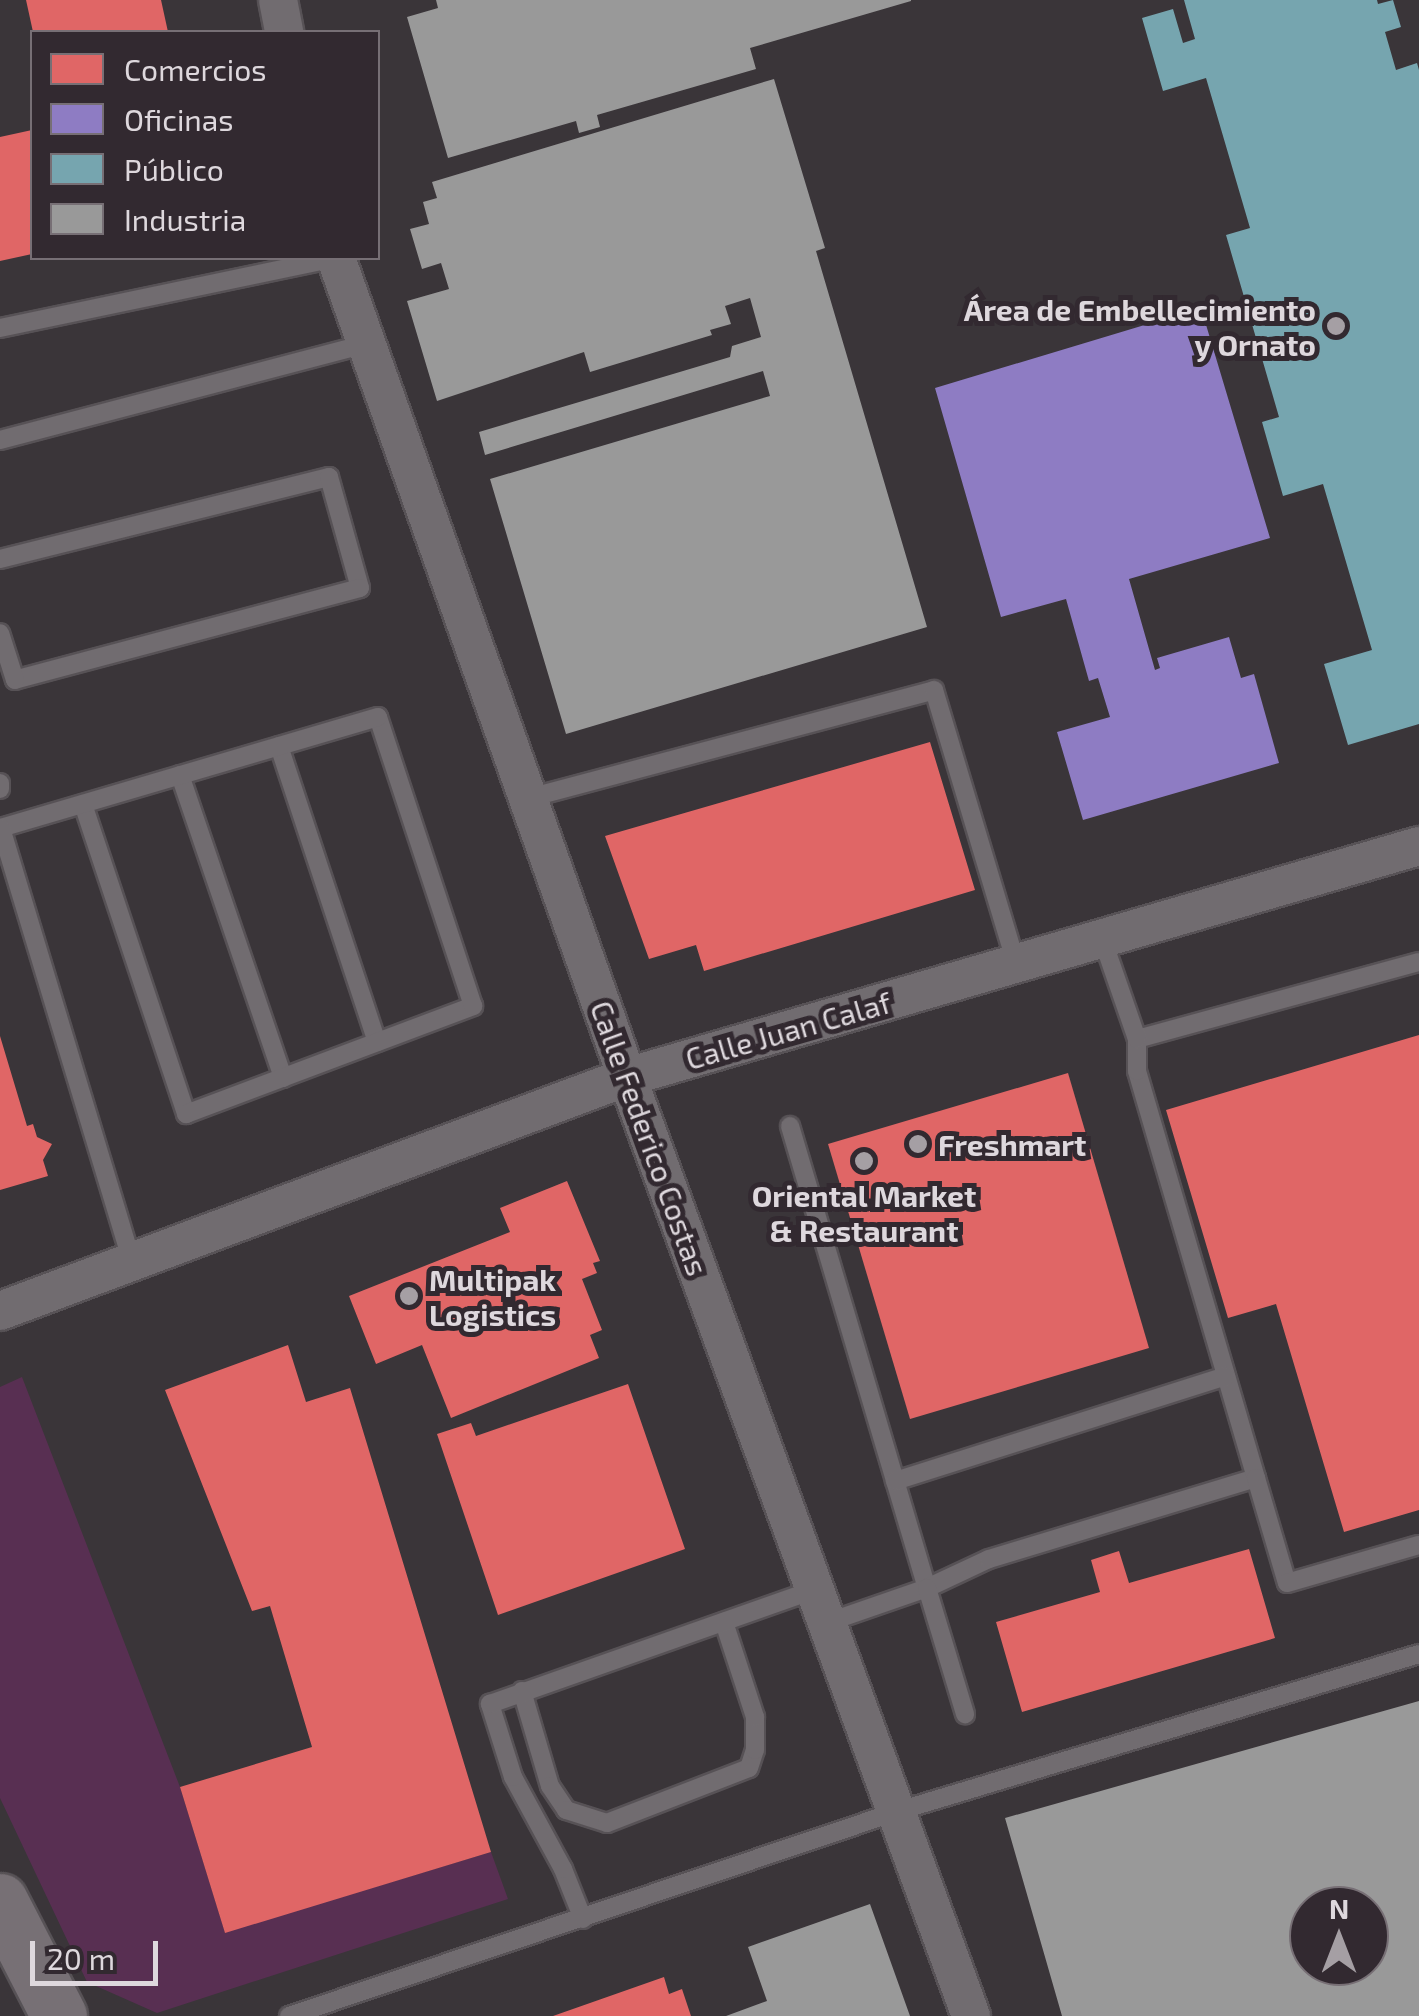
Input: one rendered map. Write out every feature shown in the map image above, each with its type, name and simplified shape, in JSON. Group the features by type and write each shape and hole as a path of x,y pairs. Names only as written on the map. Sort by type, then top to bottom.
{"highway":[{"path":"0,1900 59,2016"}],"street":[{"path":"278,0 284,30"},
{"name":"Calle Federico Costas","path":"337,260 627,1077 971,2016"},
{"name":"Calle Juan Calaf","path":"0,1311 627,1077 1419,846"}],"lane":[{"path":"0,328 326,260"},
{"path":"0,440 367,344"},
{"path":"0,559 330,477 360,588 15,680 0,633"},
{"path":"529,798 934,690 1016,964"},
{"path":"82,804 186,1114 473,1006 378,717 0,828 132,1262"},
{"path":"279,746 377,1042"},
{"path":"180,775 283,1078"},
{"path":"1102,938 1137,1038 1137,1071 1287,1583 1419,1545"},
{"path":"1137,1038 1419,962"},
{"path":"790,1126 965,1714"},
{"path":"895,1481 1226,1376"},
{"path":"583,1919 563,1869 513,1776 490,1704 724,1622 928,1588 989,1559 1256,1478"},
{"path":"522,1691 550,1786 566,1810 608,1824 749,1768 754,1750 754,1717 724,1622"},
{"path":"290,2016 895,1812 1419,1654"}],"shaded area":[{"path":"22,1377 180,1787 225,1932 491,1852 508,1899 157,2013 87,1982 0,1798 0,1387"}],"building: Comercios":[{"path":"26,0 161,0 168,30 33,30"},
{"path":"30,130 30,254 0,261 0,137"},
{"path":"930,742 975,890 704,971 696,945 649,959 605,836"},
{"path":"1419,1035 1419,1510 1344,1532 1276,1304 1228,1318 1166,1110"},
{"path":"0,1036 27,1126 33,1124 37,1137 52,1144 43,1160 48,1176 0,1190"},
{"path":"1068,1073 1149,1348 910,1419 828,1144"},
{"path":"567,1181 600,1261 593,1263 597,1273 582,1279 602,1330 590,1335 599,1358 451,1418 422,1345 376,1364 349,1296 510,1232 500,1208"},
{"path":"288,1345 306,1402 350,1388 491,1852 225,1933 180,1787 312,1747 270,1606 252,1611 165,1390"},
{"path":"628,1384 685,1549 498,1615 437,1434 471,1423 476,1436"},
{"path":"1249,1549 1275,1638 1022,1712 996,1622 1100,1592 1091,1560 1119,1551 1129,1583"},
{"path":"664,1977 669,1994 682,1989 691,2016 553,2016"}],"building: Oficinas":[{"path":"1201,308 1270,538 1129,579 1155,670 1160,668 1157,658 1229,637 1241,678 1254,674 1279,763 1083,820 1057,732 1110,717 1098,678 1089,681 1066,599 1001,617 935,388"}],"building: Público":[{"name":"Área de Embellecimiento y Ornato","path":"1184,0 1377,0 1378,4 1393,0 1401,27 1385,32 1396,70 1417,63 1419,70 1419,724 1348,745 1324,664 1372,650 1323,484 1283,496 1262,422 1279,417 1226,235 1250,228 1206,78 1163,91 1142,18 1173,9 1183,43 1195,39"}],"building: Industria":[{"path":"436,0 911,1 750,48 756,69 597,115 600,127 579,133 576,121 448,158 407,17 438,8"},
{"path":"774,79 825,248 816,251 927,627 566,734 490,479 770,396 763,371 485,455 479,432 730,357 732,346 761,337 750,298 725,306 731,324 710,330 712,335 590,372 584,352 437,401 407,301 449,289 441,263 422,269 410,229 429,224 423,202 437,198 432,182"},
{"path":"1419,1701 1419,2016 1062,2016 1005,1818"},
{"path":"870,1904 910,2016 726,2016 767,2001 748,1947"}],"place":[{"name":"Área de Embellecimiento y Ornato","path":"1336,326"},
{"name":"Freshmart","path":"918,1144"},
{"name":"Oriental Market & Restaurant","path":"864,1161"},
{"name":"Multipak Logistics","path":"409,1296"}]}
